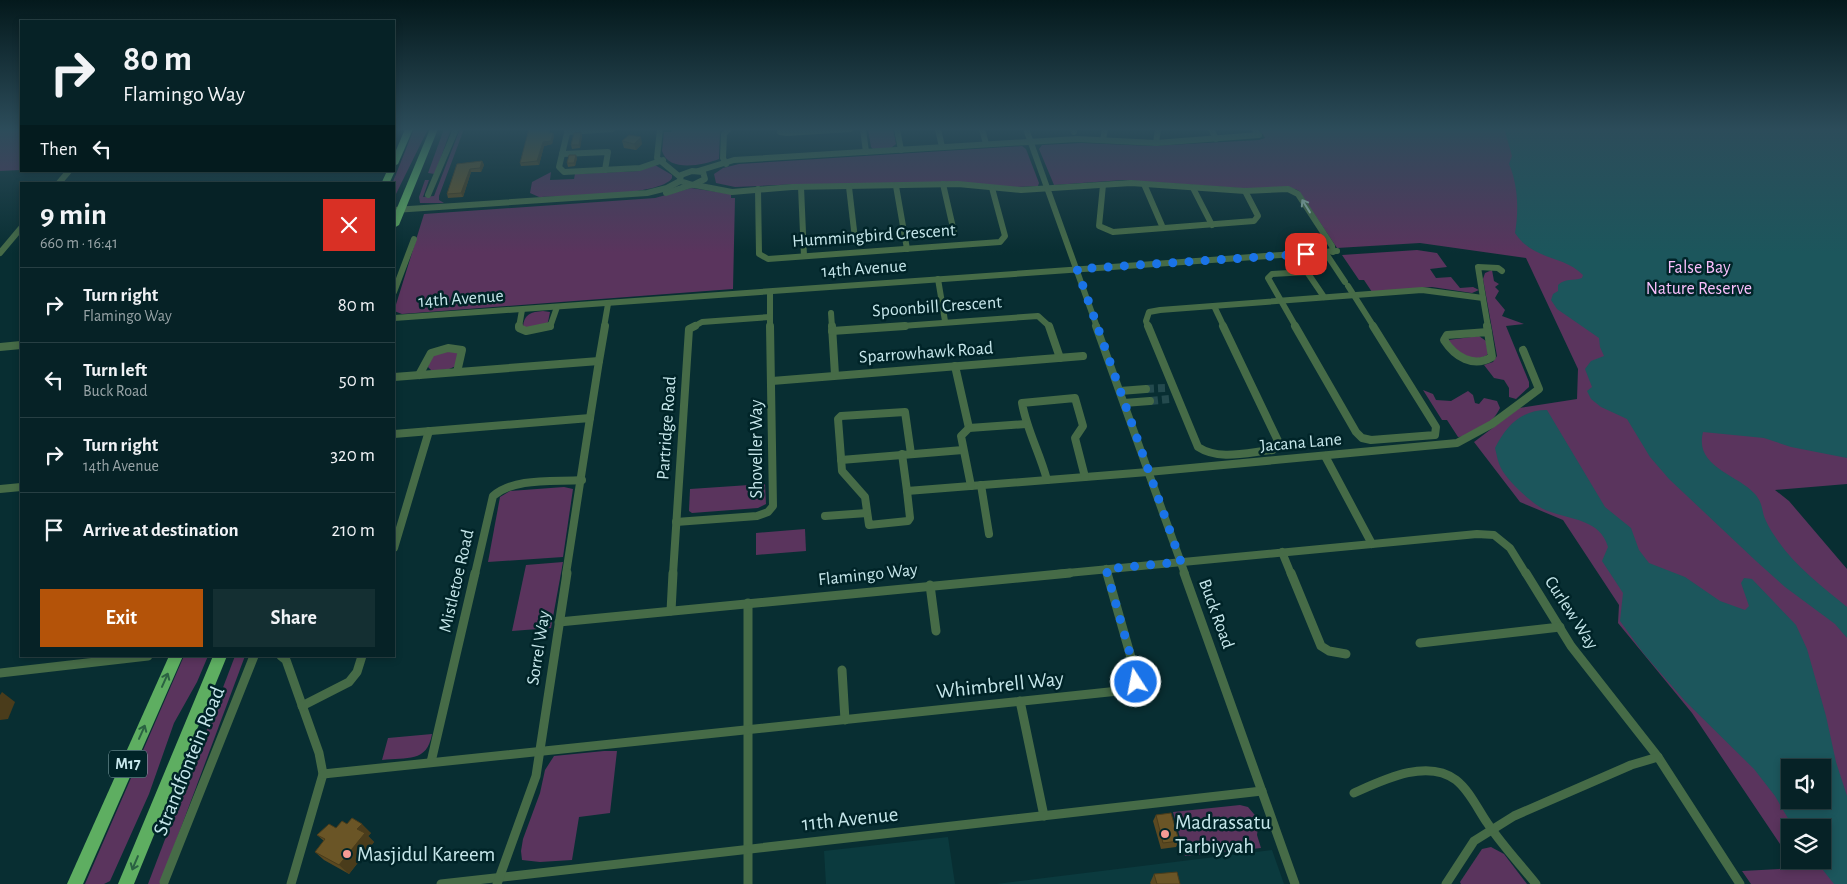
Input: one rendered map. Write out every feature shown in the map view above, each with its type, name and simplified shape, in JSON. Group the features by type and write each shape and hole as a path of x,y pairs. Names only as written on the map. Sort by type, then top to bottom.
{"main road":[{"path":"397,210 415,170"},
{"name":"M17","path":"75,884 176,657"},
{"name":"Strandfontein Road","path":"126,884 220,657"}],"street":[{"path":"428,196 439,170"},
{"path":"561,170 594,170"},
{"path":"671,170 680,179 693,185 720,191 944,184 1021,190 1144,184 1245,191 1288,189 1296,192 1332,246 1332,252 1346,284 1436,427 1435,435 1371,440 1358,435 1287,308 1269,281 1269,277 1272,274 1308,272 1324,297"},
{"path":"450,206 493,206 648,196 693,185 706,178 713,170"},
{"name":"Buck Road","path":"1041,170 1295,884"},
{"path":"397,210 647,193 667,188 690,171 698,171 721,187 743,190"},
{"path":"60,182 68,172"},
{"path":"944,184 954,232"},
{"path":"1144,184 1163,228"},
{"path":"1103,185 1099,226 1101,229 1113,232 1257,220 1258,216 1245,191"},
{"path":"896,186 907,249"},
{"path":"801,187 804,256"},
{"path":"849,187 855,239"},
{"name":"Hummingbird Crescent","path":"758,189 760,255 768,259 996,243 1003,240 1005,236 992,188"},
{"path":"1193,188 1212,225"},
{"path":"0,253 18,235"},
{"path":"395,289 414,239"},
{"name":"14th Avenue","path":"395,318 1332,252"},
{"path":"1470,266 1498,268 1502,272"},
{"path":"1478,267 1489,332 1492,357 1483,361 1459,358 1444,340 1447,335 1455,333 1489,332"},
{"path":"938,279 945,321"},
{"path":"1214,306 1276,435 1278,446 1268,451 1220,455 1207,453 1198,447 1146,320 1147,314 1160,310 1422,290 1483,298"},
{"name":"Shoveller Way","path":"676,522 757,516 771,509 774,502 770,292"},
{"name":"Sorrel Way","path":"498,881 531,792 539,751 608,304"},
{"path":"522,310 519,329 526,331 550,327 557,307"},
{"path":"831,313 835,375"},
{"name":"Spoonbill Crescent","path":"832,330 1042,316 1049,324 1060,358"},
{"name":"Partridge Road","path":"671,611 690,329 702,322 770,318"},
{"path":"0,347 20,345"},
{"path":"419,375 429,353 438,349 452,347 462,350 457,372"},
{"name":"Jacana Lane","path":"907,491 1148,472 1457,443 1492,424 1539,389 1523,350"},
{"name":"Sparrowhawk Road","path":"772,381 1083,356"},
{"path":"395,377 599,361"},
{"path":"955,366 969,428"},
{"path":"1165,388 1174,387"},
{"path":"1120,391 1146,389"},
{"path":"1047,480 1040,453 1034,447 1026,424 1022,403 1075,398 1083,428 1075,438 1085,477"},
{"path":"1169,399 1178,398"},
{"path":"1124,403 1150,400"},
{"path":"905,412 907,454 907,491 910,518 908,521 875,526 869,525 865,497 843,473 838,420 840,417 905,412"},
{"path":"395,434 590,418"},
{"path":"971,486 961,436 969,428 1026,424"},
{"path":"395,545 430,431"},
{"path":"841,460 963,450"},
{"path":"1325,456 1372,544"},
{"name":"Mistletoe Road","path":"431,762 493,496 498,490 510,486 582,480"},
{"path":"981,485 989,534"},
{"path":"0,489 20,487"},
{"path":"825,516 867,513"},
{"name":"Curlew Way","path":"1181,562 1476,534 1494,535 1510,548 1572,646 1658,758 1740,884"},
{"path":"1282,552 1322,646 1329,651 1346,654"},
{"name":"Flamingo Way","path":"560,622 1181,562"},
{"name":"Whimbrell Way","path":"323,774 1115,692 1133,687 1136,675 1106,569"},
{"path":"930,585 936,631"},
{"path":"748,603 748,884"},
{"path":"1420,643 1560,627"},
{"path":"0,673 139,657"},
{"name":"Strandfontein Road","path":"164,882 254,657"},
{"path":"282,657 286,660 319,753 323,774 291,884"},
{"path":"302,706 349,682 357,672 362,657"},
{"path":"842,670 845,720"},
{"path":"1020,701 1044,816"},
{"path":"1446,884 1474,841 1514,816 1631,765 1658,758"},
{"path":"1354,793 1391,777 1440,771 1451,776 1461,784 1491,830 1536,884"},
{"name":"11th Avenue","path":"442,884 498,881 748,849 1262,791"}],"shaded area":[{"path":"1511,170 1847,170 1847,458 1791,447 1764,438 1703,432 1702,444 1705,454 1711,462 1755,494 1760,501 1764,517 1770,529 1793,559 1847,607 1847,638 1835,624 1785,587 1669,479 1650,457 1627,419 1601,407 1591,399 1587,391 1592,387 1585,369 1591,361 1604,356 1599,338 1557,309 1551,300 1553,294 1558,291 1558,285 1566,280 1582,278 1583,275 1567,264 1531,249 1515,233 1517,198"},
{"path":"1547,410 1605,507 1631,528 1639,550 1649,563 1685,577 1720,601 1745,610 1749,606 1741,583 1744,578 1752,579 1796,625 1807,649 1826,716 1836,762 1847,796 1847,884 1834,884 1822,869 1831,869 1831,819 1788,819 1783,809 1831,809 1831,759 1781,759 1781,806 1754,769 1685,701 1644,654 1620,621 1623,593 1602,561 1608,547 1604,538 1592,526 1584,522 1536,505 1510,481 1502,470 1495,448 1509,426 1529,413"},
{"path":"948,837 955,884 826,884 824,851"},
{"path":"1272,850 1284,884 996,884"}],"green space":[{"path":"397,170 408,170 395,196 395,182 393,182"},
{"path":"429,170 436,170 435,174 428,173"},
{"path":"444,170 449,170 439,196 439,200 444,203 420,203 419,197 425,180 429,180 423,197 434,196"},
{"path":"664,170 672,175 672,178 664,184 632,192 539,197 530,193 532,182 551,172 550,180 574,179 575,174"},
{"path":"720,170 1034,170 1039,183 1038,186 1017,187 799,184 735,187 716,183 714,174"},
{"name":"False Bay Nature Reserve","path":"1048,170 1847,170 1847,484 1775,490 1789,501 1847,569 1847,884 1751,884 1742,871 1831,869 1831,819 1781,819 1781,846 1692,713 1618,623 1619,605 1563,520 1520,502 1474,442 1519,408 1577,399 1578,369 1526,258 1420,243 1337,248 1299,191 1295,189 1253,189 1123,180 1054,185"},
{"path":"691,188 731,194 731,198 735,198 733,289 402,314 395,311 424,214 655,198"},
{"path":"1417,250 1437,253 1447,267 1430,269 1436,278 1451,277 1460,288 1473,287 1479,290 1472,293 1432,287 1372,292 1364,280 1359,280 1342,255"},
{"path":"1492,270 1494,281 1499,284 1495,287 1499,291 1495,298 1505,310 1502,316 1524,324 1506,326 1529,382 1529,387 1516,399 1509,397 1509,388 1504,380 1494,378 1484,365 1493,362 1497,356 1483,279 1485,273"},
{"path":"543,311 550,312 545,326 525,329 523,327 525,319 529,314"},
{"path":"1479,336 1486,341 1488,354 1478,358 1461,356 1455,351 1448,340"},
{"path":"449,350 459,353 456,366 449,369 432,371 428,367 431,355"},
{"path":"1423,390 1433,394 1436,400 1451,401 1468,391 1473,395 1475,403 1479,404 1484,398 1497,401 1500,408 1493,419 1483,428 1471,434 1458,437 1447,420 1442,420"},
{"path":"765,484 766,504 758,508 692,513 689,511 690,489"},
{"path":"564,487 573,489 563,557 488,562 500,497 510,491"},
{"path":"805,529 806,551 756,555 756,533"},
{"path":"563,562 551,628 512,631 526,565"},
{"path":"184,657 208,657 197,682 174,723 149,794 110,881 104,884 85,884"},
{"path":"235,657 245,657 160,884 148,884"},
{"path":"432,734 426,750 421,754 414,757 382,760 388,738"},
{"path":"617,751 610,813 579,817 572,860 540,862 522,860 523,839 540,793 545,770 554,756"},
{"path":"1240,805 1248,807 1259,820 1257,835 1261,848 1185,856 1173,812"},
{"path":"1491,847 1504,854 1527,884 1461,884 1460,882 1482,849"}],"building":[{"path":"455,170 470,170 461,193 447,194"},
{"path":"1171,813 1179,841 1163,843 1156,815"},
{"path":"352,818 362,824 357,829 365,833 339,865 315,852 325,839 317,835 329,824 336,828 342,821 347,824"},
{"path":"1177,872 1180,884 1157,884 1154,874"}],"tunnel":[{"path":"1146,389 1165,388"},
{"path":"1150,401 1169,399"}],"place":[{"name":"Madrassatu Tarbiyyah","path":"1165,834"},
{"name":"Masjidul Kareem","path":"347,854"}],"route":[{"path":"1136,682 1136,675 1106,569 1181,562 1077,269 1306,254"}]}
